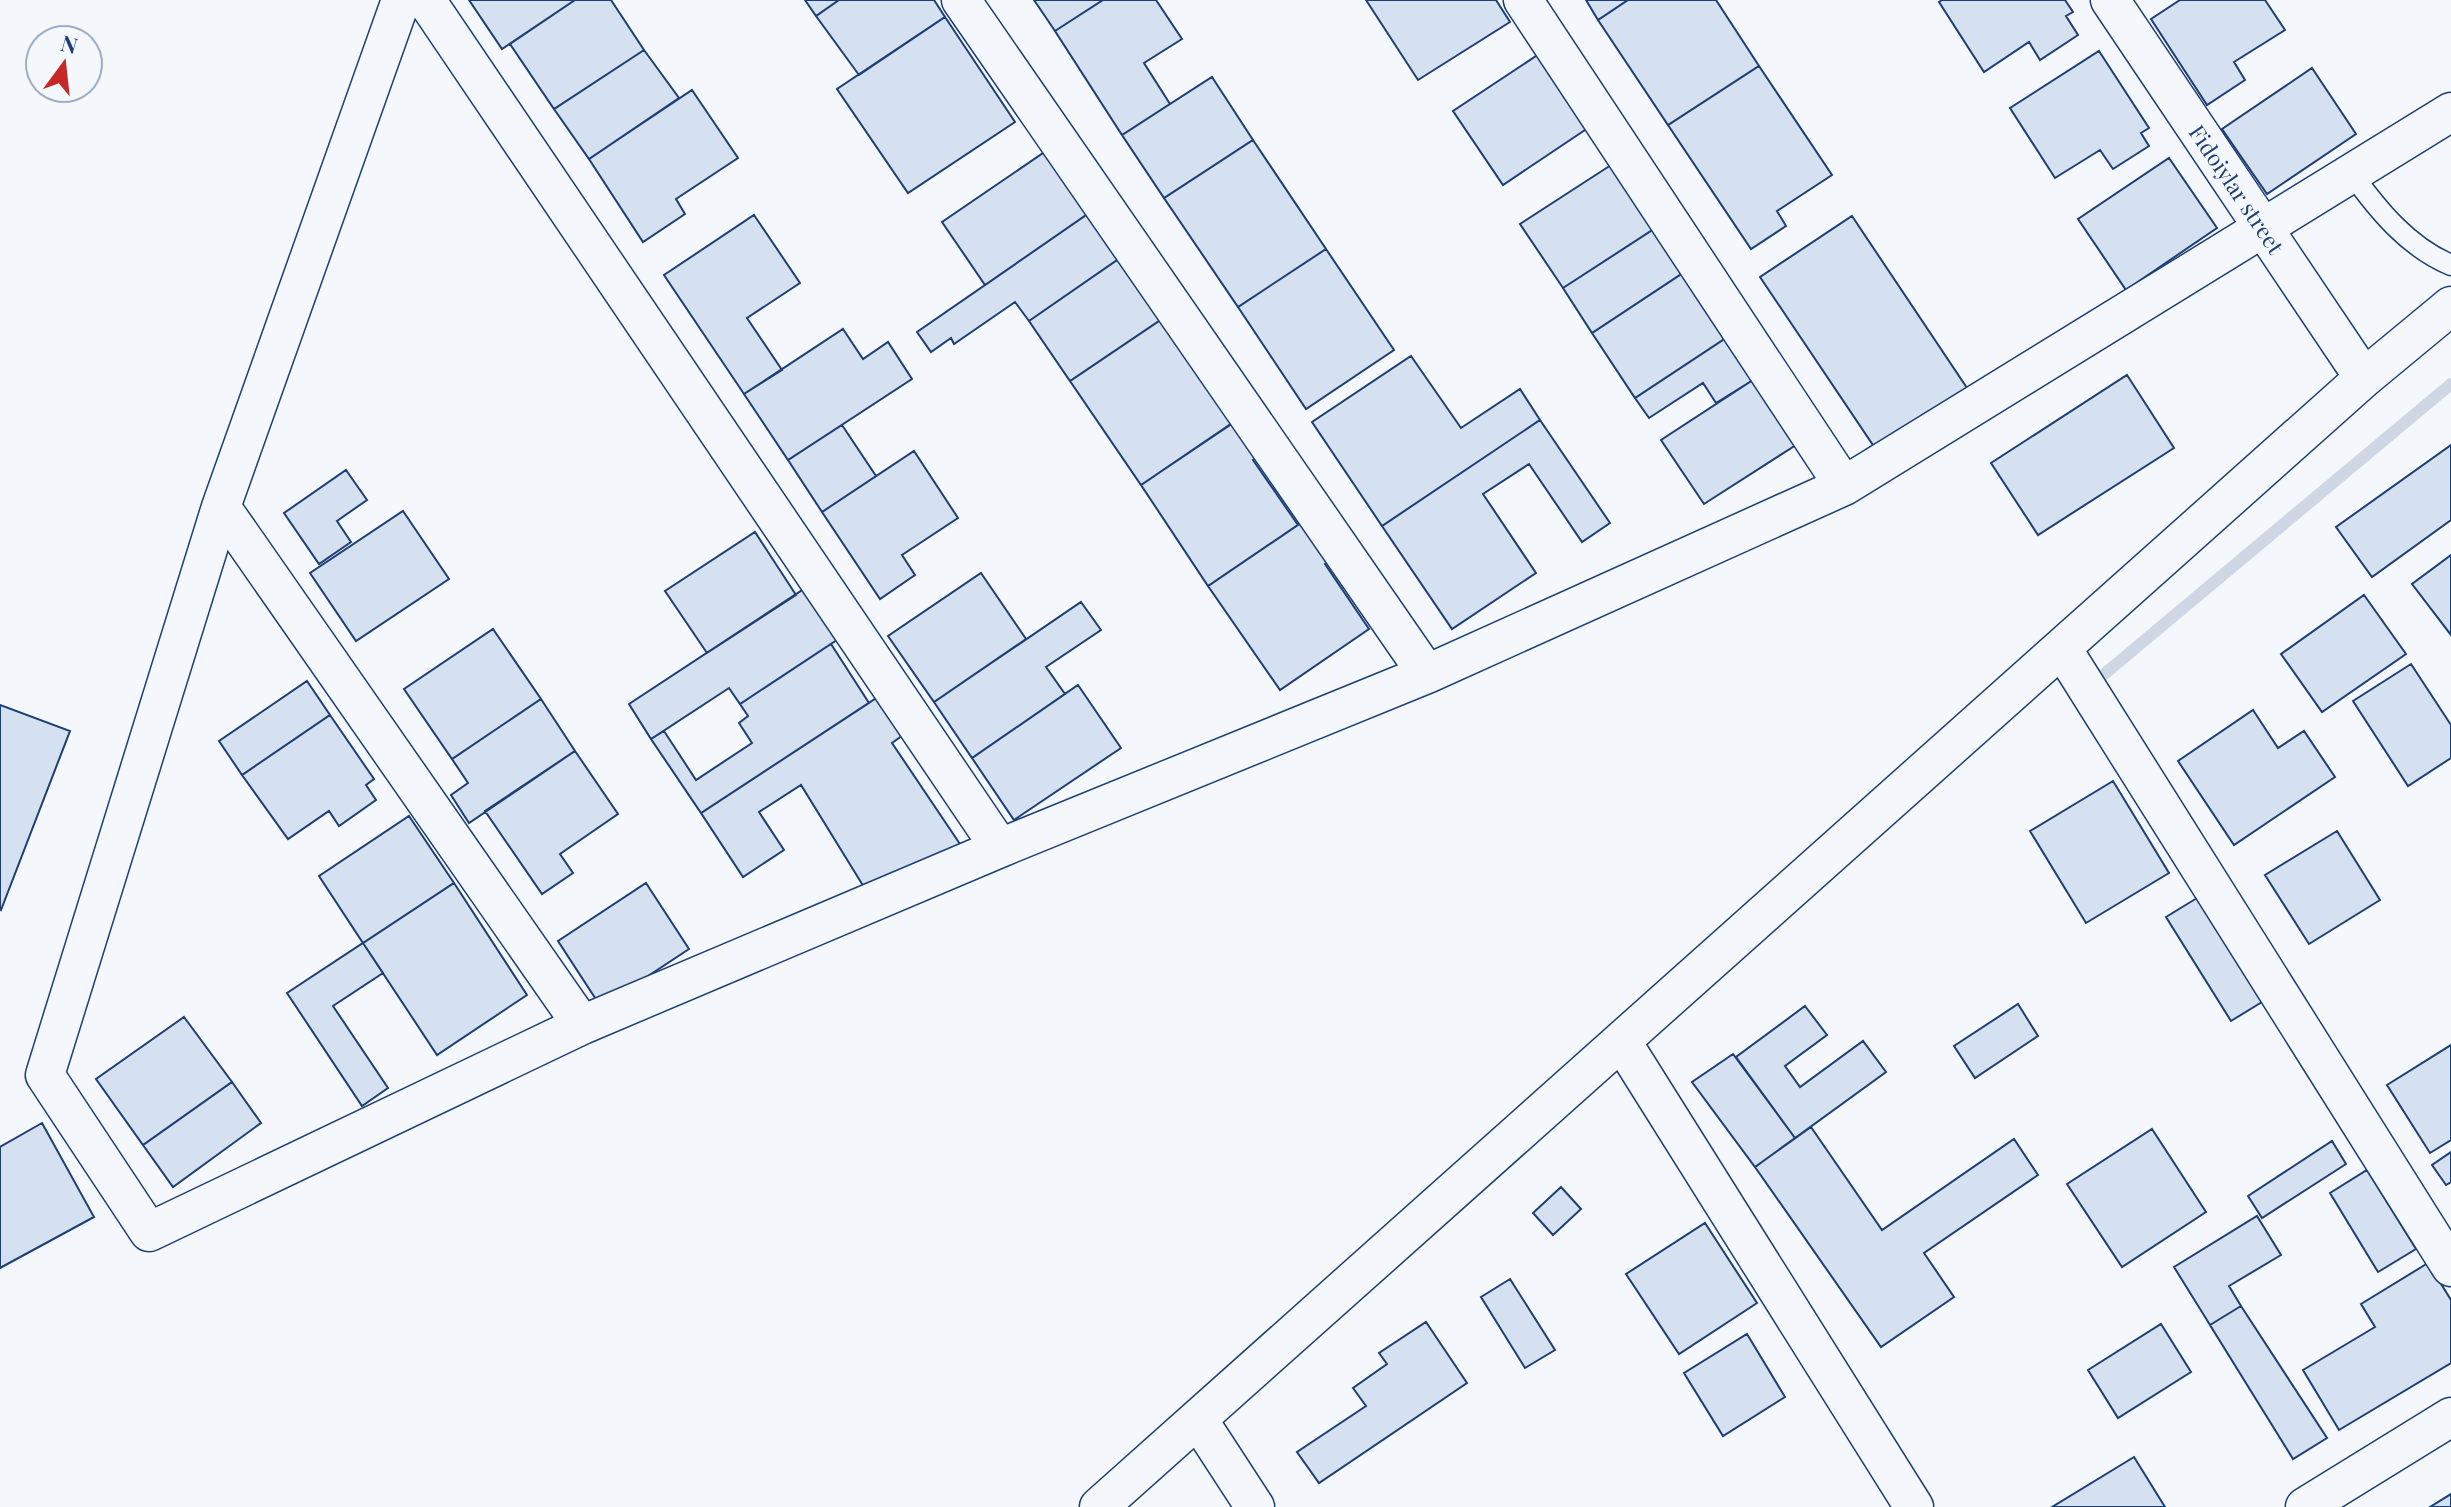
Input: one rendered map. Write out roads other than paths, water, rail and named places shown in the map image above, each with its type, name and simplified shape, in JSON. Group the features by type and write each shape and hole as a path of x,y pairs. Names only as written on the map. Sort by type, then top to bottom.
{"street":[{"path":"401,0 221,507 45,1075 149,1232 582,1025 1000,848 1427,674 1844,486 2451,112"},
{"path":"426,0 1000,848"},
{"path":"961,0 1427,674"},
{"path":"1523,0 1844,486"},
{"name":"Fidoiylar street","path":"2110,0 2364,378"},
{"path":"1099,1507 2063,650 2364,378 2451,306"},
{"path":"221,507 582,1025"},
{"path":"2063,650 2451,1267"},
{"path":"1622,1042 1914,1507"},
{"path":"2305,1507 2451,1417"},
{"path":"1199,1421 1255,1507"}],"lane":[{"path":"2352,174 2382,215 2438,259 2451,265"}],"waterway":[{"path":"2102,676 2451,384"}]}
